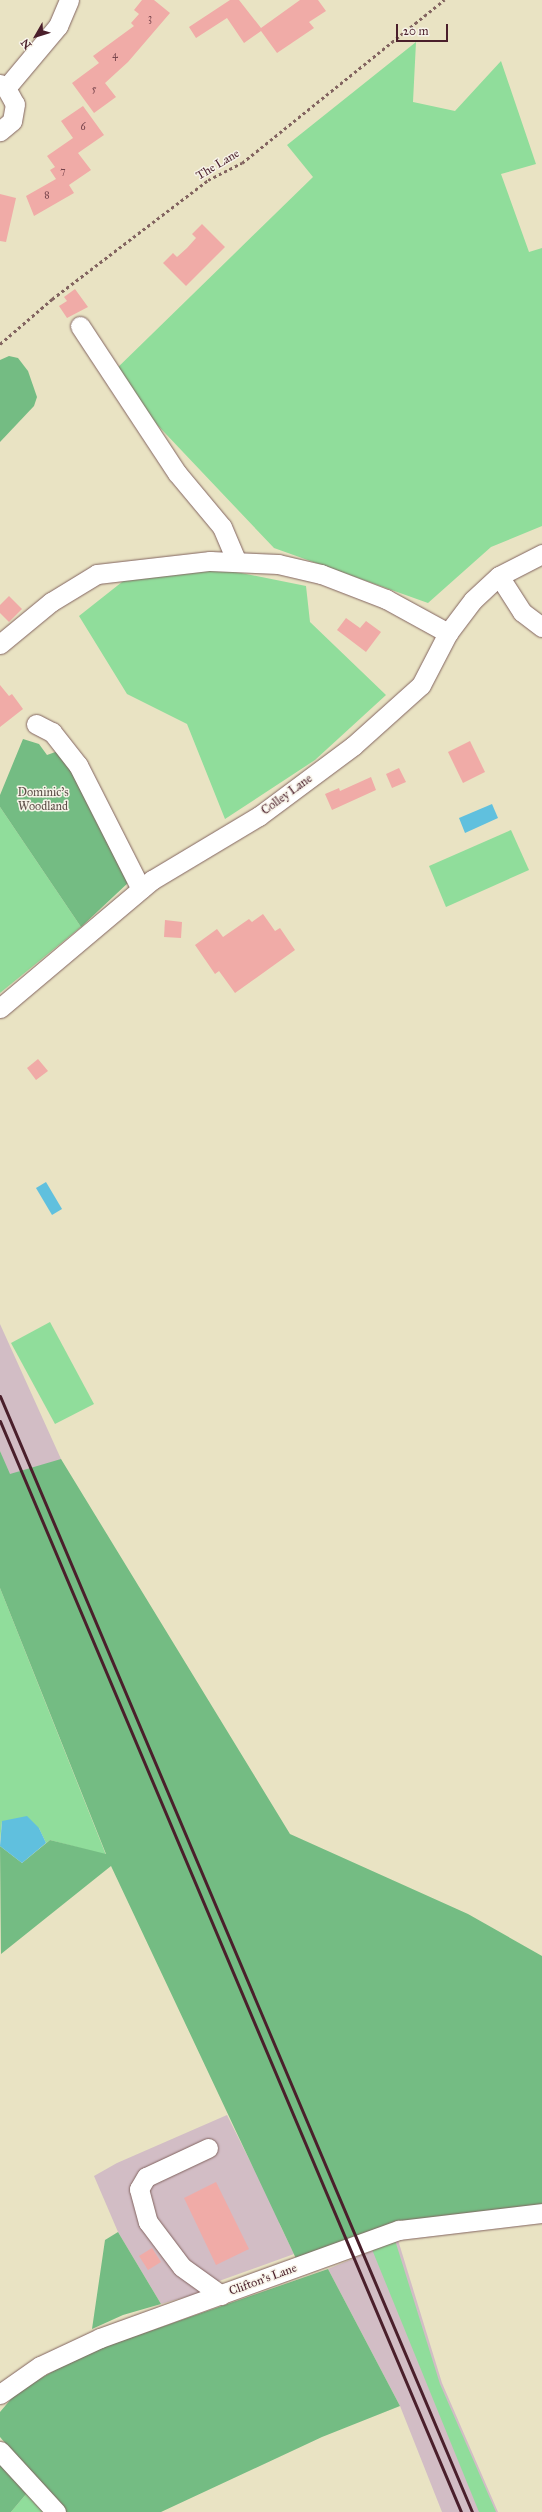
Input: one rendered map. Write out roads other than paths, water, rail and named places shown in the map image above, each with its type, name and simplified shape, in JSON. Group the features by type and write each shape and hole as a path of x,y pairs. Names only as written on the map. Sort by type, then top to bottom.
{"street":[{"path":"0,131 12,121 15,113 12,96 3,86 58,26 69,0"},
{"path":"80,326 177,473 222,528 237,562"},
{"name":"Colley Lane","path":"0,1008 141,889 259,816 353,746 421,685 448,633 473,600 499,576 542,554"},
{"path":"0,644 51,602 97,574 210,561 278,564 321,574 386,599 448,633"},
{"path":"499,576 522,612 542,627"},
{"path":"36,724 52,732 78,765 141,889"},
{"path":"208,2148 146,2177 139,2189 148,2222 182,2267 221,2295"},
{"name":"Clifton's Lane","path":"0,2394 40,2366 100,2338 399,2230 542,2213"},
{"path":"0,2451 56,2512"}],"water":[{"path":"492,804 498,818 465,833 459,818"},
{"path":"46,1182 62,1209 52,1215 36,1188"},
{"path":"27,1816 39,1828 46,1843 22,1863 0,1846 2,1821"}],"railway":[{"path":"0,1396 472,2512"},
{"path":"0,1421 461,2512"}],"park label":[{"name":"Dominic's Woodland","path":"43,800"}]}
